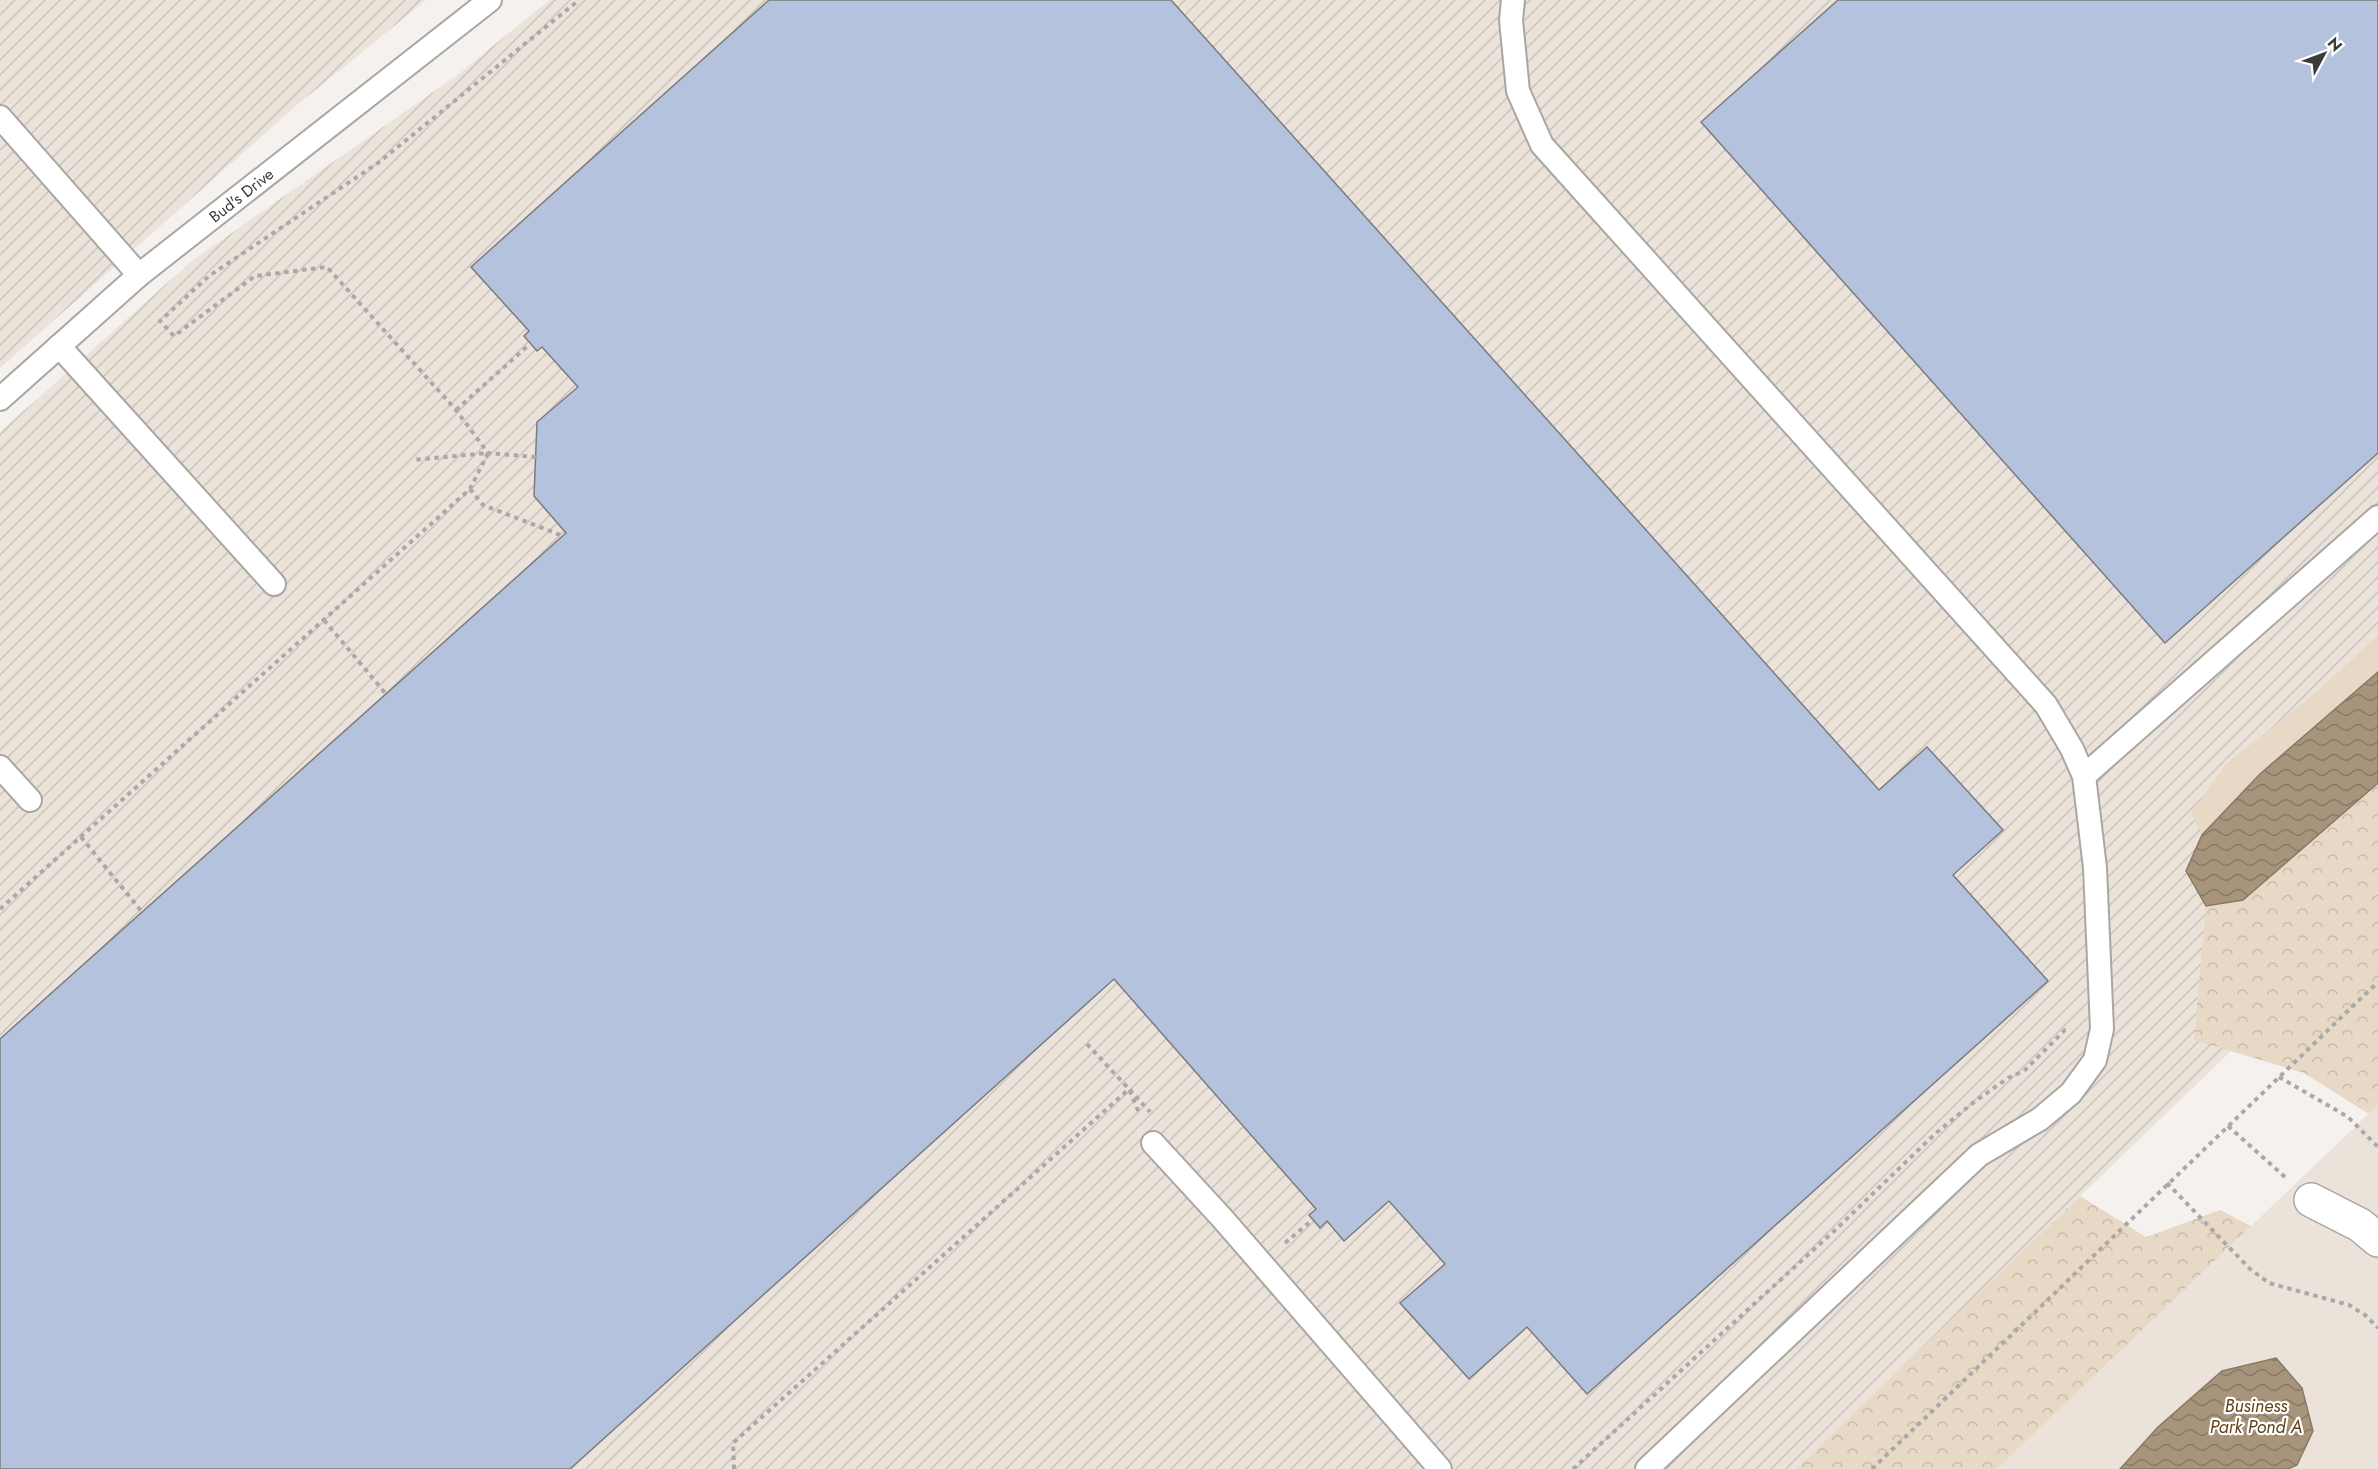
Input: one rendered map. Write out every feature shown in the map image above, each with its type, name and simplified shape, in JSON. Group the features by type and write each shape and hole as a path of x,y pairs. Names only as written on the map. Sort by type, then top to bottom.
{"street":[{"path":"2311,1200 2360,1225 2378,1240"}],"lane":[{"name":"Bud's Drive","path":"0,399 139,274 490,0"},
{"path":"1513,0 1511,20 1518,91 1542,145 2046,705 2072,749 2084,776 2095,868 2102,1029 2095,1060 2071,1093 2040,1119 1979,1155 1647,1469"},
{"path":"0,117 139,274"},
{"path":"59,346 274,584"},
{"path":"2084,776 2378,517"},
{"path":"0,766 30,800"},
{"path":"1152,1143 1222,1218 1440,1469"}],"path":[{"path":"488,453 456,410 327,267 255,276 174,336 160,321 209,276 378,163 579,0"},
{"path":"456,410 530,344"},
{"path":"0,909 470,489 488,453"},
{"path":"414,460 488,453 536,457"},
{"path":"470,489 483,505 563,536"},
{"path":"324,620 386,694"},
{"path":"81,837 142,912"},
{"path":"1872,1469 2378,982"},
{"path":"1573,1469 1833,1232 1936,1133 2008,1078 2024,1071 2065,1030 2102,1029"},
{"path":"1087,1044 1152,1114"},
{"path":"2279,1077 2348,1118 2378,1147"},
{"path":"1128,1089 1152,1143"},
{"path":"734,1469 733,1443 1128,1089"},
{"path":"2228,1126 2311,1200"},
{"path":"2167,1183 2250,1269 2269,1283 2349,1305 2365,1315 2378,1328"},
{"path":"1277,1250 1311,1221"}],"shaded area":[{"path":"0,0 426,0 297,105 0,368"},
{"path":"549,0 2378,0 2378,910 1796,1469 0,1469 0,432 193,260 459,74"},
{"path":"2378,1105 2378,1469 1997,1469 2251,1226"}],"green space":[{"path":"2378,635 2378,672 2260,774 2202,835 2191,813 2226,764 2320,689"},
{"path":"2378,783 2378,1105 2369,1114 2304,1073 2194,1040 2206,906 2243,900"},
{"path":"2080,1196 2146,1237 2220,1210 2251,1226 1997,1469 1796,1469"}],"water":[{"path":"2378,672 2378,783 2243,900 2206,906 2186,871 2202,835 2260,774"},
{"name":"Business Park Pond A","path":"2276,1358 2302,1388 2313,1431 2297,1465 2288,1469 2120,1469 2158,1427 2222,1371"}],"building":[{"path":"769,0 1171,0 1879,790 1927,747 2003,830 1953,875 2048,981 1587,1394 1527,1327 1469,1379 1400,1303 1445,1264 1389,1201 1344,1241 1327,1221 1320,1228 1309,1215 1316,1209 1114,979 570,1469 0,1469 0,1039 566,533 534,496 537,422 578,387 542,347 537,351 524,336 529,331 471,267"},
{"path":"1838,0 2378,0 2378,453 2165,643 1701,122"}]}
